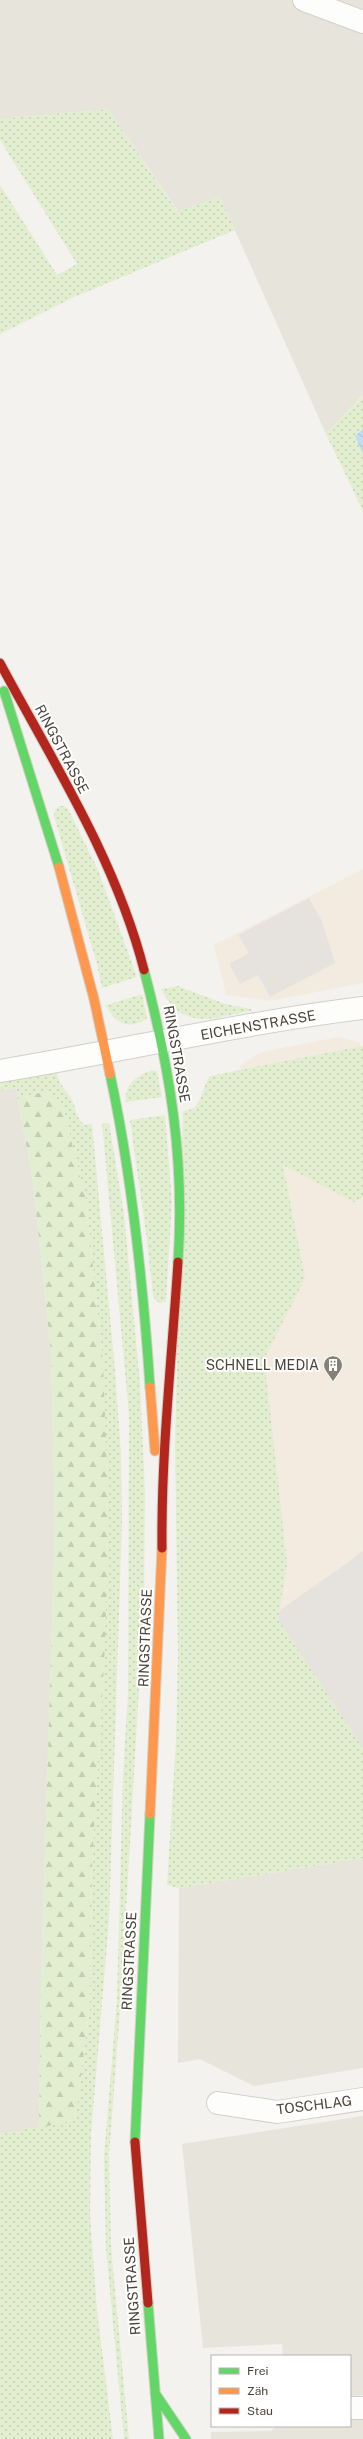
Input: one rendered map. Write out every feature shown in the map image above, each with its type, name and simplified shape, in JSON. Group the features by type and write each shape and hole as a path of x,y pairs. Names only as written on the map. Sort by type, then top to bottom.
{"main road":[{"name":"RINGSTRASSE","path":"0,663 91,832 136,937 163,1042 177,1134 182,1220 161,1484 161,1581 135,2144 159,2439"},
{"name":"RINGSTRASSE","path":"0,677 66,885 106,1053 118,1112 144,1300 153,1437 161,1484"},
{"path":"154,2392 186,2439"}],"street":[{"path":"304,0 363,22"},
{"name":"EICHENSTRASSE","path":"0,1071 106,1053 300,1016 363,1008"},
{"name":"TOSCHLAG","path":"218,2103 277,2112 363,2099"},
{"path":"351,2408 363,2408"}],"shaded area":[{"path":"0,0 363,0 363,395 326,434 220,197 178,211 108,109 0,119"},
{"path":"363,869 363,983 270,1001 226,995 214,945"},
{"path":"309,898 322,921 335,963 270,997 258,975 240,984 229,964 249,953 238,935"},
{"path":"338,1037 359,1042 363,1049 363,1814 237,1645 248,1107 240,1065 261,1052"},
{"path":"16,1088 33,1182 51,1352 55,1524 41,1981 39,2128 0,2134 0,1090"},
{"path":"363,1550 363,1748 278,1619 280,1610 350,1561"},
{"path":"363,1858 363,2068 254,2086 200,2059 178,2063 179,1888"},
{"path":"363,2116 363,2395 351,2396 351,2355 283,2355 282,2344 203,2348 182,2144"},
{"path":"351,2420 363,2420 363,2439 211,2439 211,2432 271,2431 275,2427 351,2427"}],"green space":[{"path":"108,109 177,211 220,197 235,230 72,298 0,334 0,185 57,275 77,264 0,140 0,119"},
{"path":"363,396 363,511 326,434"},
{"path":"60,806 64,806 68,809 98,870 137,977 102,988 97,964 54,816 55,810"},
{"path":"178,986 225,1004 251,1009 251,1011 223,1017 200,1019 189,1017 179,1012 170,1003 161,989"},
{"path":"142,994 147,1018 141,1022 128,1025 123,1023 113,1016 106,1005"},
{"path":"363,1046 363,1197 354,1202 283,1165 305,1278 264,1359 287,1563 278,1619 363,1748 363,1858 179,1888 167,1885 176,1741 178,1654 175,1445 183,1111 190,1110 195,1107 201,1098 210,1076"},
{"path":"152,1070 157,1071 162,1097 126,1102 129,1086 141,1075"},
{"path":"57,1073 61,1085 74,1104 79,1120 85,1125 92,1124 115,1370 121,1454 122,1523 109,1920 91,2135 90,2215 97,2310 113,2439 0,2439 0,2134 75,2120 90,2007 92,1863 105,1647 103,1363 86,1199 62,1104 48,1091 18,1099 16,1088 0,1090 0,1082"},
{"path":"48,1091 62,1104 86,1199 103,1363 109,1517 105,1647 92,1863 90,2007 75,2120 39,2128 41,1981 55,1524 51,1352 33,1182 18,1099"},
{"path":"165,1115 172,1202 166,1301 160,1303 155,1300 153,1295 130,1120"},
{"path":"102,1123 109,1123 124,1214 140,1383 145,1492 144,1602 121,1997 109,2154 111,2247 129,2439 124,2439 106,2249 104,2157 117,1998 123,1775 128,1692 129,1415"}],"water":[{"path":"363,429 363,454 355,436"}],"traffic: fast":[{"path":"4,691 59,867"},
{"path":"144,970 161,1043 173,1114 179,1187 180,1224 178,1262"},
{"path":"110,1074 125,1151 136,1229 150,1387"},
{"path":"135,2142 150,1814"},
{"path":"148,2303 159,2439"},
{"path":"155,2393 186,2439"}],"traffic: slow":[{"path":"59,867 94,999 110,1074"},
{"path":"150,1387 155,1451"},
{"path":"150,1814 162,1548"}],"traffic: jam":[{"path":"0,663 81,812 100,851 132,929 144,970"},
{"path":"162,1548 165,1441 178,1262"},
{"path":"135,2142 148,2303"}],"place":[{"name":"SCHNELL MEDIA","path":"333,1382"}]}
